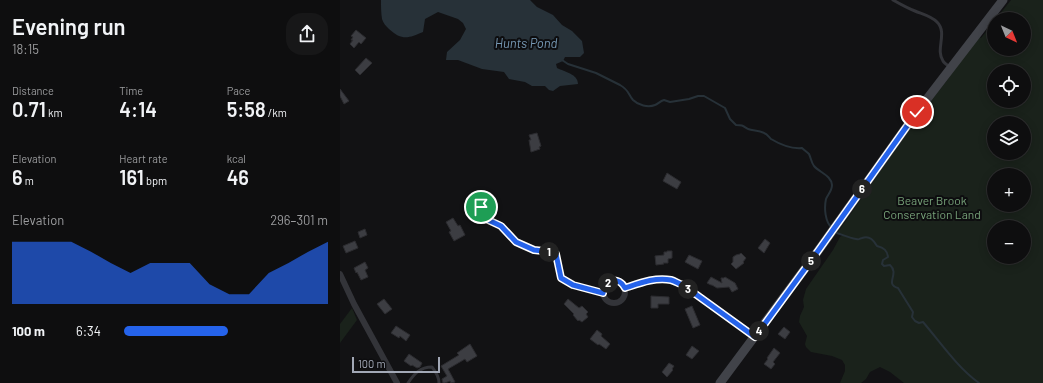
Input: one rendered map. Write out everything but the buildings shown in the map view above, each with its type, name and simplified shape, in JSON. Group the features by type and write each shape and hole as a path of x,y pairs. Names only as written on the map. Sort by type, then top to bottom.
{"main road":[{"path":"720,383 833,230 917,112 1004,0"}],"street":[{"path":"481,207 480,213 486,219 501,226 516,242 534,250 552,252 556,254 561,278 573,285 603,293"},
{"path":"340,274 354,304 397,383"},
{"path":"625,288 644,281 659,279 672,280 683,285 755,337"},
{"path":"617,281 623,285 626,291 624,298 619,303 615,304 608,302 603,293 605,286 610,282 617,281"}],"lane":[{"path":"892,0 938,22 942,37 940,51 942,60 951,68"},
{"path":"408,383 414,374 429,367 432,368 437,375 439,380 438,383"}],"green space":[{"name":"Beaver Brook Conservation Land","path":"1011,0 1043,0 1043,383 904,383 890,372 880,367 870,372 866,379 861,383 840,383 845,371 845,365 842,360 832,356 811,352 806,347 805,344 807,336 799,322 804,307 803,300 806,289 833,250 840,237 843,235 838,232 919,116 948,79 976,35 981,38 987,31 987,56 1031,56 1031,12 1002,12"},
{"path":"352,308 357,320 340,343 340,324"}],"water":[{"name":"Hunts Pond","path":"381,0 530,0 537,7 553,15 562,25 572,31 582,41 584,53 580,57 565,57 563,61 556,64 557,68 576,78 578,84 560,86 553,91 549,90 545,86 532,86 525,82 509,79 504,72 482,69 458,60 446,60 447,52 460,40 466,29 463,23 458,19 438,12 425,19 423,32 410,37 402,37 394,33 383,22 381,14"}],"waterway":[{"path":"562,60 568,64 596,73 620,85 627,90 633,100 643,106 656,105 664,100 670,102 704,96 725,108 730,119 736,125 742,125 750,130 762,132 771,139 786,146 802,148 809,154 814,166 830,179 832,187 826,199 825,211 826,219 832,228"},
{"path":"835,231 856,239 867,237 873,240 877,246 885,250 888,257 883,260 882,264 884,266 890,265 893,268 894,272 892,284 898,288 913,312 912,317 919,323 923,322 956,362 979,383"}],"route":[{"path":"481,207 480,213 486,219 501,226 516,242 534,250 552,252 556,254 561,278 573,285 603,293 603,289 607,283 614,281 621,283 625,288 644,281 659,279 672,280 683,285 755,337 917,112"}]}
